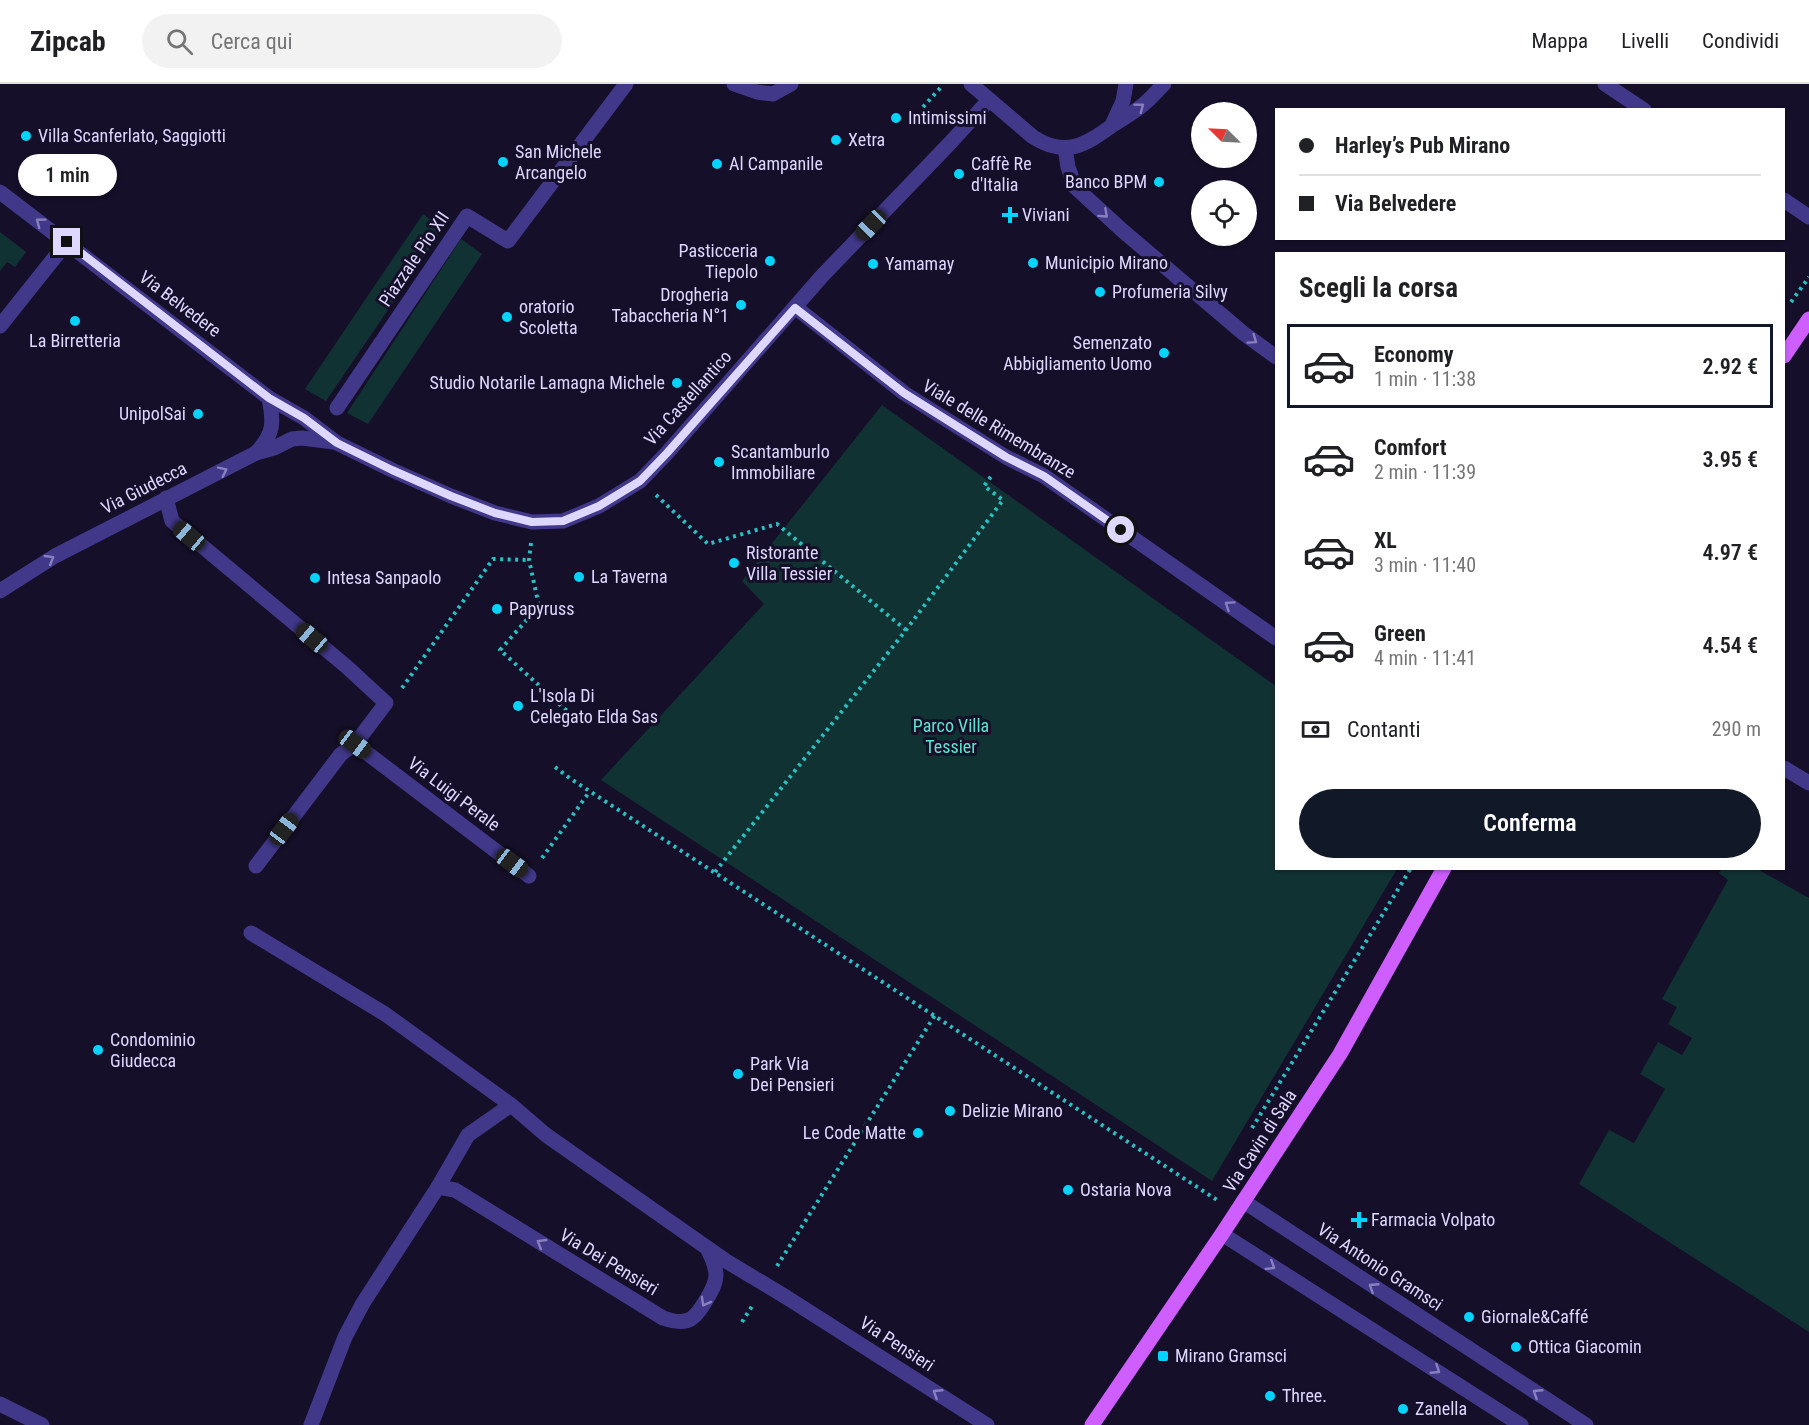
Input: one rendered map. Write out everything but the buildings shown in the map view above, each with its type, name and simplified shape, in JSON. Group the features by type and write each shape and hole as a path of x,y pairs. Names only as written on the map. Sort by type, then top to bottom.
{"main road":[{"path":"1785,355 1809,319"},
{"name":"Via Cavin di Sala","path":"1092,1425 1222,1234 1340,1054 1443,870"}],"street":[{"name":"Piazzale Pio XII","path":"337,408 467,216 508,241 626,84"},
{"path":"734,84 757,92 772,94 791,84"},
{"path":"971,84 1033,137 1043,143 1065,148 1079,146 1096,138 1144,105 1164,84"},
{"path":"1113,126 1123,100 1126,84"},
{"path":"1605,84 1641,108"},
{"name":"Via Castellantico","path":"269,398 304,418 337,443 451,496 495,513 532,522 563,521 599,506 640,481 822,276 989,100"},
{"path":"1065,148 1075,187 1243,333 1275,356"},
{"name":"Via Belvedere","path":"0,192 269,398"},
{"path":"1785,201 1809,217"},
{"path":"0,326 67,242"},
{"name":"Viale delle Rimembranze","path":"795,308 904,393 1006,457 1044,476 1275,637"},
{"path":"256,453 266,443 273,425 269,398"},
{"name":"Via Castellantico","path":"256,453 274,448 292,439 302,438 337,443"},
{"name":"Via Giudecca","path":"0,591 55,556 256,453"},
{"path":"166,498 172,521 347,667 386,703 355,744 341,754 256,866"},
{"name":"Via Luigi Perale","path":"355,744 529,876"},
{"path":"1785,769 1809,783"},
{"path":"251,933 385,1014 511,1105 546,1135 707,1248 765,1284"},
{"path":"311,1425 345,1337 363,1303 438,1187 468,1135 511,1105"},
{"name":"Via Dei Pensieri","path":"438,1187 455,1191 663,1318 674,1322 692,1320 713,1287 716,1277 715,1267 707,1248"},
{"name":"Via Antonio Gramsci","path":"1239,1207 1586,1425"},
{"path":"1222,1234 1521,1425"},
{"name":"Via Pensieri","path":"765,1284 987,1425"},
{"path":"0,1404 42,1425"}],"path":[{"path":"923,107 943,85"},
{"path":"1790,304 1809,277"},
{"path":"715,872 906,630 1003,500 984,486 1006,457"},
{"path":"640,481 708,544 777,524 906,630"},
{"path":"532,522 529,560 539,606 500,650 577,720"},
{"path":"386,703 402,688 493,559 529,560"},
{"path":"555,767 935,1015 1239,1207"},
{"path":"529,876 590,791"},
{"path":"1252,1128 1410,870"},
{"path":"742,1322 935,1015"}],"green space":[{"path":"423,214 443,229 326,401 305,389"},
{"path":"0,232 26,252 15,267 7,262 0,271"},
{"path":"461,239 482,254 368,424 347,413"},
{"name":"Parco Villa Tessier","path":"882,405 1275,685 1275,870 1396,870 1212,1181 601,780 764,604 742,581"},
{"path":"1721,870 1759,870 1809,898 1809,1332 1579,1184 1609,1130 1634,1143 1665,1089 1640,1074 1658,1042 1682,1055 1692,1038 1668,1024 1677,1007 1662,999 1728,880 1719,873"}],"place":[{"name":"Intimissimi","path":"896,118"},
{"name":"Villa Scanferlato, Saggiotti","path":"26,136"},
{"name":"Xetra","path":"836,140"},
{"name":"San Michele Arcangelo","path":"503,162"},
{"name":"Al Campanile","path":"717,164"},
{"name":"Caffè Re d'Italia","path":"959,174"},
{"name":"Banco BPM","path":"1159,182"},
{"name":"Viviani","path":"1010,215"},
{"name":"Pasticceria Tiepolo","path":"770,261"},
{"name":"Municipio Mirano","path":"1033,263"},
{"name":"Yamamay","path":"873,264"},
{"name":"Profumeria Silvy","path":"1100,292"},
{"name":"Drogheria Tabaccheria N°1","path":"741,305"},
{"name":"oratorio Scoletta","path":"507,317"},
{"name":"La Birretteria","path":"75,321"},
{"name":"Semenzato Abbigliamento Uomo","path":"1164,353"},
{"name":"Studio Notarile Lamagna Michele","path":"677,383"},
{"name":"UnipolSai","path":"198,414"},
{"name":"Scantamburlo Immobiliare","path":"719,462"},
{"name":"Ristorante Villa Tessier","path":"734,563"},
{"name":"La Taverna","path":"579,577"},
{"name":"Intesa Sanpaolo","path":"315,578"},
{"name":"Papyruss","path":"497,609"},
{"name":"L'Isola Di Celegato Elda Sas","path":"518,706"},
{"name":"Condominio Giudecca","path":"98,1050"},
{"name":"Park Via Dei Pensieri","path":"738,1074"},
{"name":"Delizie Mirano","path":"950,1111"},
{"name":"Le Code Matte","path":"918,1133"},
{"name":"Ostaria Nova","path":"1068,1190"},
{"name":"Farmacia Volpato","path":"1359,1220"},
{"name":"Giornale&Caffé","path":"1469,1317"},
{"name":"Ottica Giacomin","path":"1516,1347"},
{"name":"Mirano Gramsci","path":"1163,1356"},
{"name":"Three.","path":"1270,1396"},
{"name":"Zanella","path":"1403,1409"}],"route":[{"path":"67,242 269,398 304,418 337,443 392,470 495,513 532,522 563,521 599,506 640,481 795,308 904,393 1006,457 1044,476 1121,530"}]}
